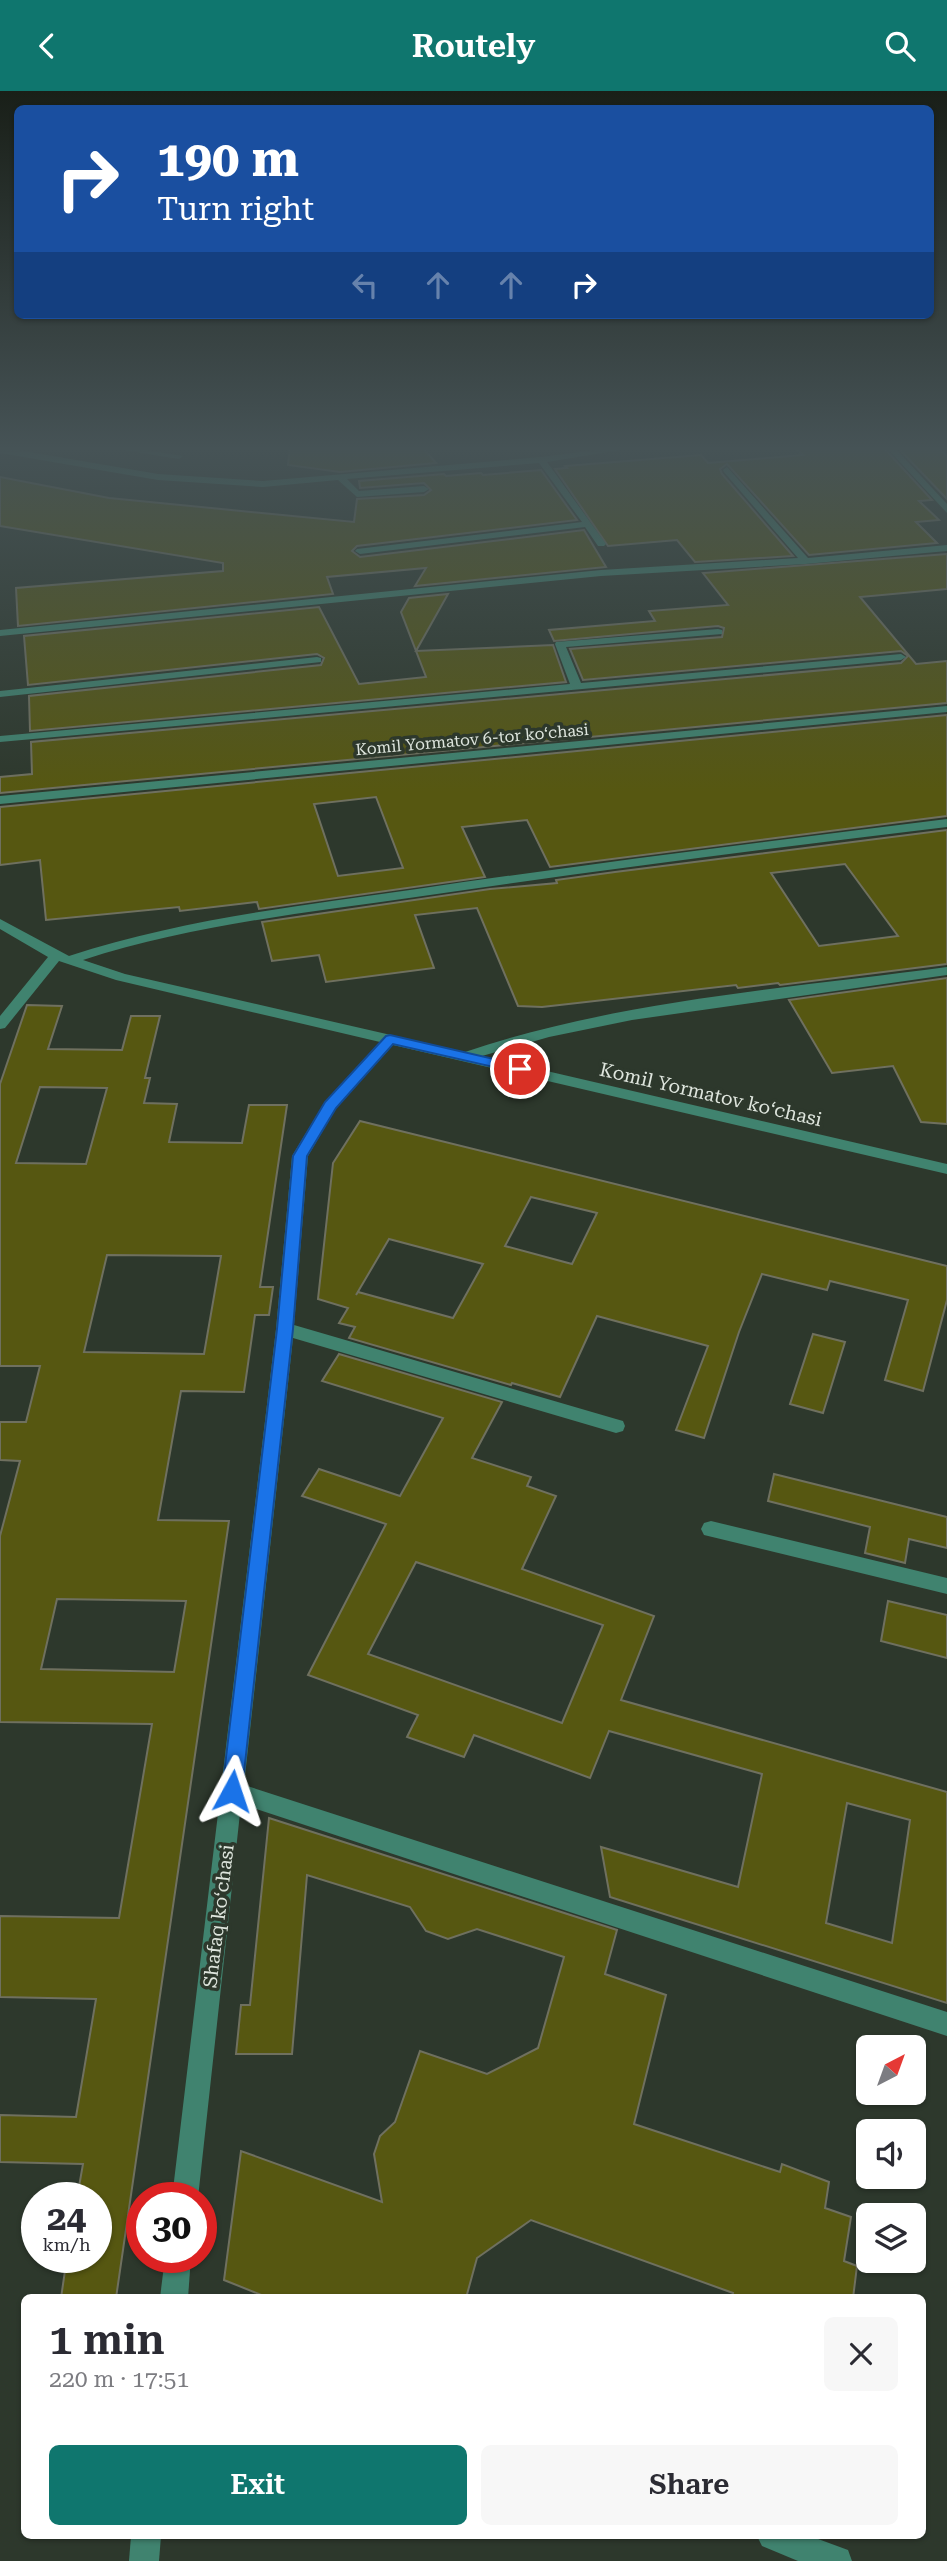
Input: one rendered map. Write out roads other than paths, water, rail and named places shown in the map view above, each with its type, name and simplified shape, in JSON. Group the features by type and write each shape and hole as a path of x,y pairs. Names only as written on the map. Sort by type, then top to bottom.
{"street":[{"path":"0,633 601,573 784,562"},
{"path":"576,685 560,644 718,632"},
{"path":"0,739 901,657"},
{"path":"0,694 317,660"},
{"name":"Komil Yormatov 6-tor koʻchasi","path":"0,800 947,709"},
{"path":"0,1025 63,958 161,933 648,859 947,823"},
{"name":"Komil Yormatov koʻchasi","path":"0,923 63,958 121,977 947,1169"},
{"path":"466,1057 513,1039 556,1029 764,996 947,971"},
{"name":"Shafaq koʻchasi","path":"187,2182 285,1329 300,1156 330,1105 390,1039"},
{"path":"285,1329 616,1426"},
{"path":"711,1529 947,1586"},
{"path":"232,1791 947,2024"},
{"path":"174,2294 176,2273"},
{"path":"144,2561 146,2539"},
{"path":"780,2539 837,2561"}]}
